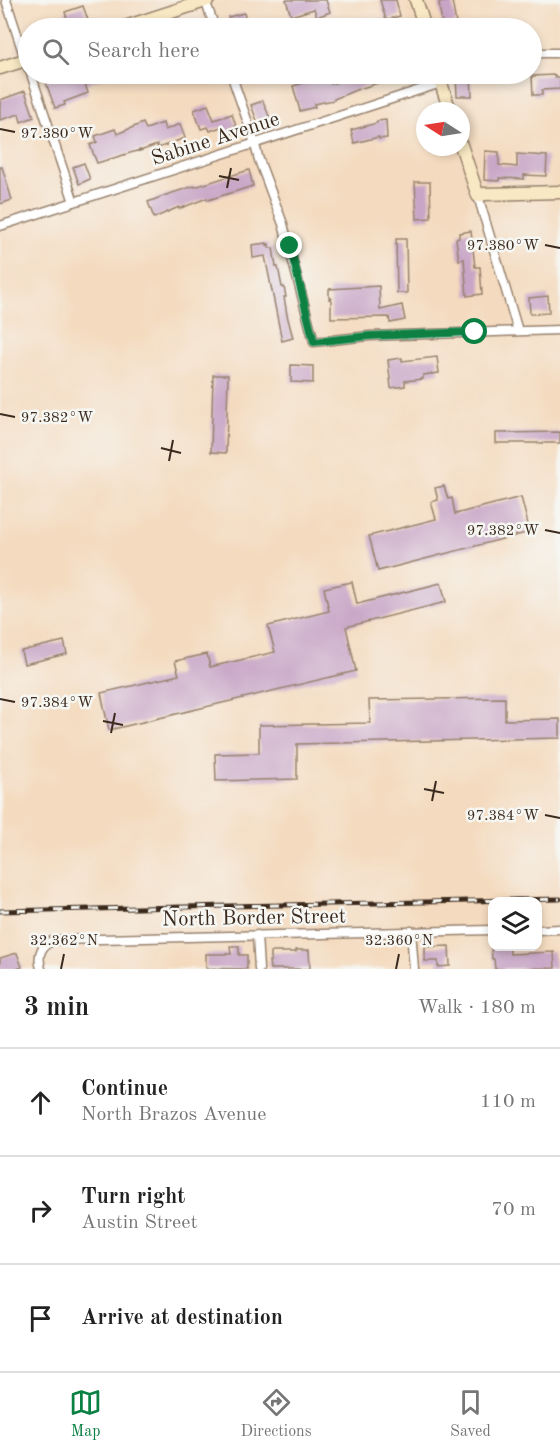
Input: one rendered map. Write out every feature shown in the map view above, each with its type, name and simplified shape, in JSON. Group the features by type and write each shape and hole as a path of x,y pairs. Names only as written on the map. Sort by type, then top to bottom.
{"street":[{"path":"6,0 18,34"},
{"path":"152,18 206,0 212,18"},
{"path":"416,0 422,18"},
{"path":"542,54 560,53"},
{"path":"0,68 18,64"},
{"path":"34,84 75,202"},
{"path":"234,84 283,224 314,342 369,336 560,330"},
{"name":"Sabine Avenue","path":"0,226 254,144 423,84"},
{"path":"442,84 447,102"},
{"path":"465,156 518,331"},
{"path":"478,196 560,192"},
{"path":"542,930 560,929"},
{"name":"North Border Street","path":"41,969 39,957 41,948 48,941 57,940 488,930"},
{"path":"411,931 414,969"},
{"path":"257,935 259,969"}],"building":[{"path":"286,0 326,0 330,12 317,17 314,9 291,16"},
{"path":"380,0 396,0 400,16 385,18"},
{"path":"452,1 455,18 441,18 439,3"},
{"path":"83,6 87,18 67,18 65,12"},
{"path":"244,13 245,18 228,18"},
{"path":"542,76 560,77 560,89 542,90 542,95 533,95 532,84 542,84"},
{"path":"46,84 85,84 88,93 55,108"},
{"path":"300,84 375,84 334,100 314,104 315,107 300,111 293,86"},
{"path":"456,84 471,84 472,96 457,96"},
{"path":"25,91 34,117 21,122 19,114 0,120 0,100"},
{"path":"263,101 271,121 259,126 251,105"},
{"path":"208,105 214,120 232,114 236,126 230,128 232,134 225,136 221,127 210,131 208,127 201,129 194,110"},
{"path":"386,120 387,138 379,139 379,137 354,143 351,130"},
{"path":"143,123 146,129 163,123 165,130 180,124 185,138 158,148 157,145 97,163 90,145 97,142 95,136 115,129 117,134"},
{"path":"485,151 499,152 499,165 517,167 517,154 547,156 546,176 524,175 524,179 484,180"},
{"path":"84,163 90,179 79,184 73,167"},
{"path":"0,167 2,167 12,200 0,204"},
{"path":"249,170 253,186 208,200 207,198 179,209 179,207 154,218 148,202"},
{"path":"415,182 430,182 431,218 417,219"},
{"path":"471,231 475,267 480,267 482,294 467,296 464,259 459,260 456,239 459,238 459,233"},
{"path":"396,239 406,239 407,293 397,293"},
{"path":"267,243 269,248 273,248 276,267 278,267 282,287 284,287 287,315 293,338 282,341 265,256 253,258 252,245"},
{"path":"379,286 380,310 402,305 405,320 390,323 389,317 331,318 329,289"},
{"path":"548,296 549,313 530,314 529,298"},
{"path":"437,357 439,373 423,375 423,379 405,381 405,386 391,388 388,360 402,358 402,361"},
{"path":"291,365 313,366 313,383 291,382"},
{"path":"213,375 228,375 226,453 211,452"},
{"path":"560,432 560,443 496,443 496,433"},
{"path":"444,486 448,499 452,498 455,514 521,497 530,532 378,571 369,536 436,519 431,502 438,500 435,488"},
{"path":"352,582 357,604 441,583 446,602 346,627 356,671 109,730 101,693 179,675 175,661 207,654 210,667 275,652 268,626 329,611 324,588"},
{"path":"64,641 67,654 24,664 21,651"},
{"path":"505,698 505,720 560,719 560,738 297,744 297,779 216,781 215,754 259,753 259,725 370,723 369,700"},
{"path":"230,946 239,946 239,955 247,955 247,969 206,968 206,954 231,954"},
{"path":"449,946 450,966 438,967 438,961 425,961 425,947"},
{"path":"296,950 309,950 310,969 270,969 271,952 296,952"},
{"path":"491,951 510,951 510,954 554,952 555,968 495,969 494,959 492,959"},
{"path":"17,953 22,967 0,969 0,958"}],"railway":[{"path":"0,911 560,899"}],"route":[{"path":"290,246 314,342 369,336 475,332"}]}
